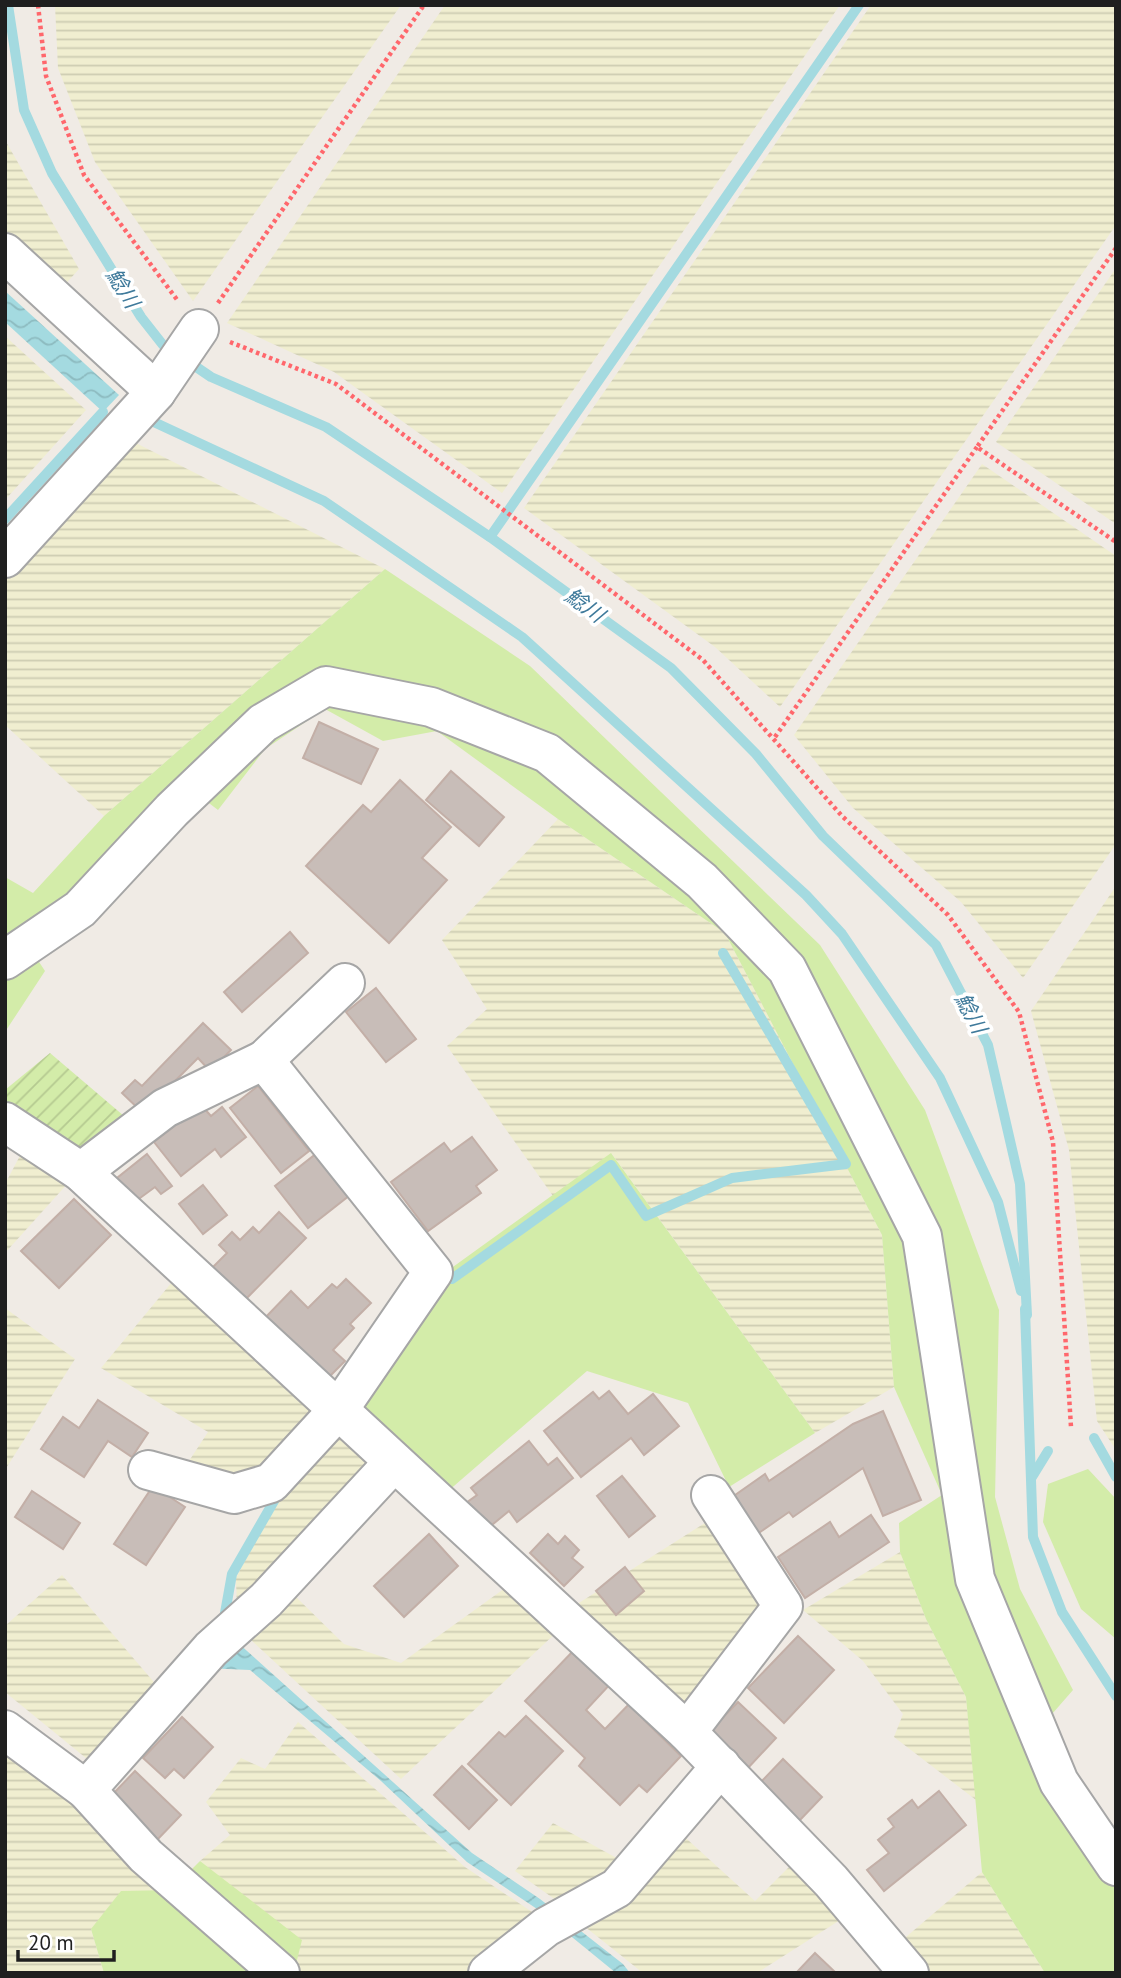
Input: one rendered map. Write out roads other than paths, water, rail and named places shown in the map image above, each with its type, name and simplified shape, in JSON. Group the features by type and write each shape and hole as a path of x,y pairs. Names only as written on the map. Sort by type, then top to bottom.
{"street":[{"path":"5,253 142,408"},
{"path":"5,558 142,408 199,329"},
{"path":"5,960 80,909 172,810 263,723 326,686 431,708 547,753 702,881 787,969 922,1236 975,1579 1059,1782 1116,1866"},
{"path":"81,1172 165,1108 264,1060 345,983"},
{"path":"148,1470 234,1494 271,1483 339,1409 433,1272 264,1060"},
{"path":"5,1122 81,1172 687,1732 831,1881 909,1973"},
{"path":"243,1589 386,1455"},
{"path":"86,1790 211,1649 265,1600 386,1455"},
{"path":"687,1732 783,1606 711,1495"},
{"path":"5,1730 86,1790 146,1856 281,1973"},
{"path":"488,1973 561,1920 617,1888 721,1766"}],"water":[{"path":"5,291 119,395 103,412 5,322"},
{"path":"237,1642 472,1853 540,1899 623,1964 630,1973 616,1973 540,1911 467,1862 381,1781 250,1670 205,1668"}],"waterway":[{"name":"鯰川","path":"8,5 24,110 52,173 141,317 163,345 173,352"},
{"path":"490,537 859,5"},
{"name":"鯰川","path":"186,360 211,377 326,427 490,537 671,668 756,754 823,836 936,945 988,1045 1020,1184 1027,1315"},
{"path":"5,519 103,412"},
{"path":"143,417 324,501 522,637 806,895 842,934 940,1078 998,1202 1021,1291"},
{"path":"452,1279 611,1165 646,1216 732,1178 846,1164 723,953"},
{"path":"1025,1309 1033,1537 1062,1612 1116,1696"},
{"path":"1094,1438 1116,1477"},
{"path":"1032,1477 1048,1451"},
{"path":"225,1613 232,1574 278,1494"}]}
